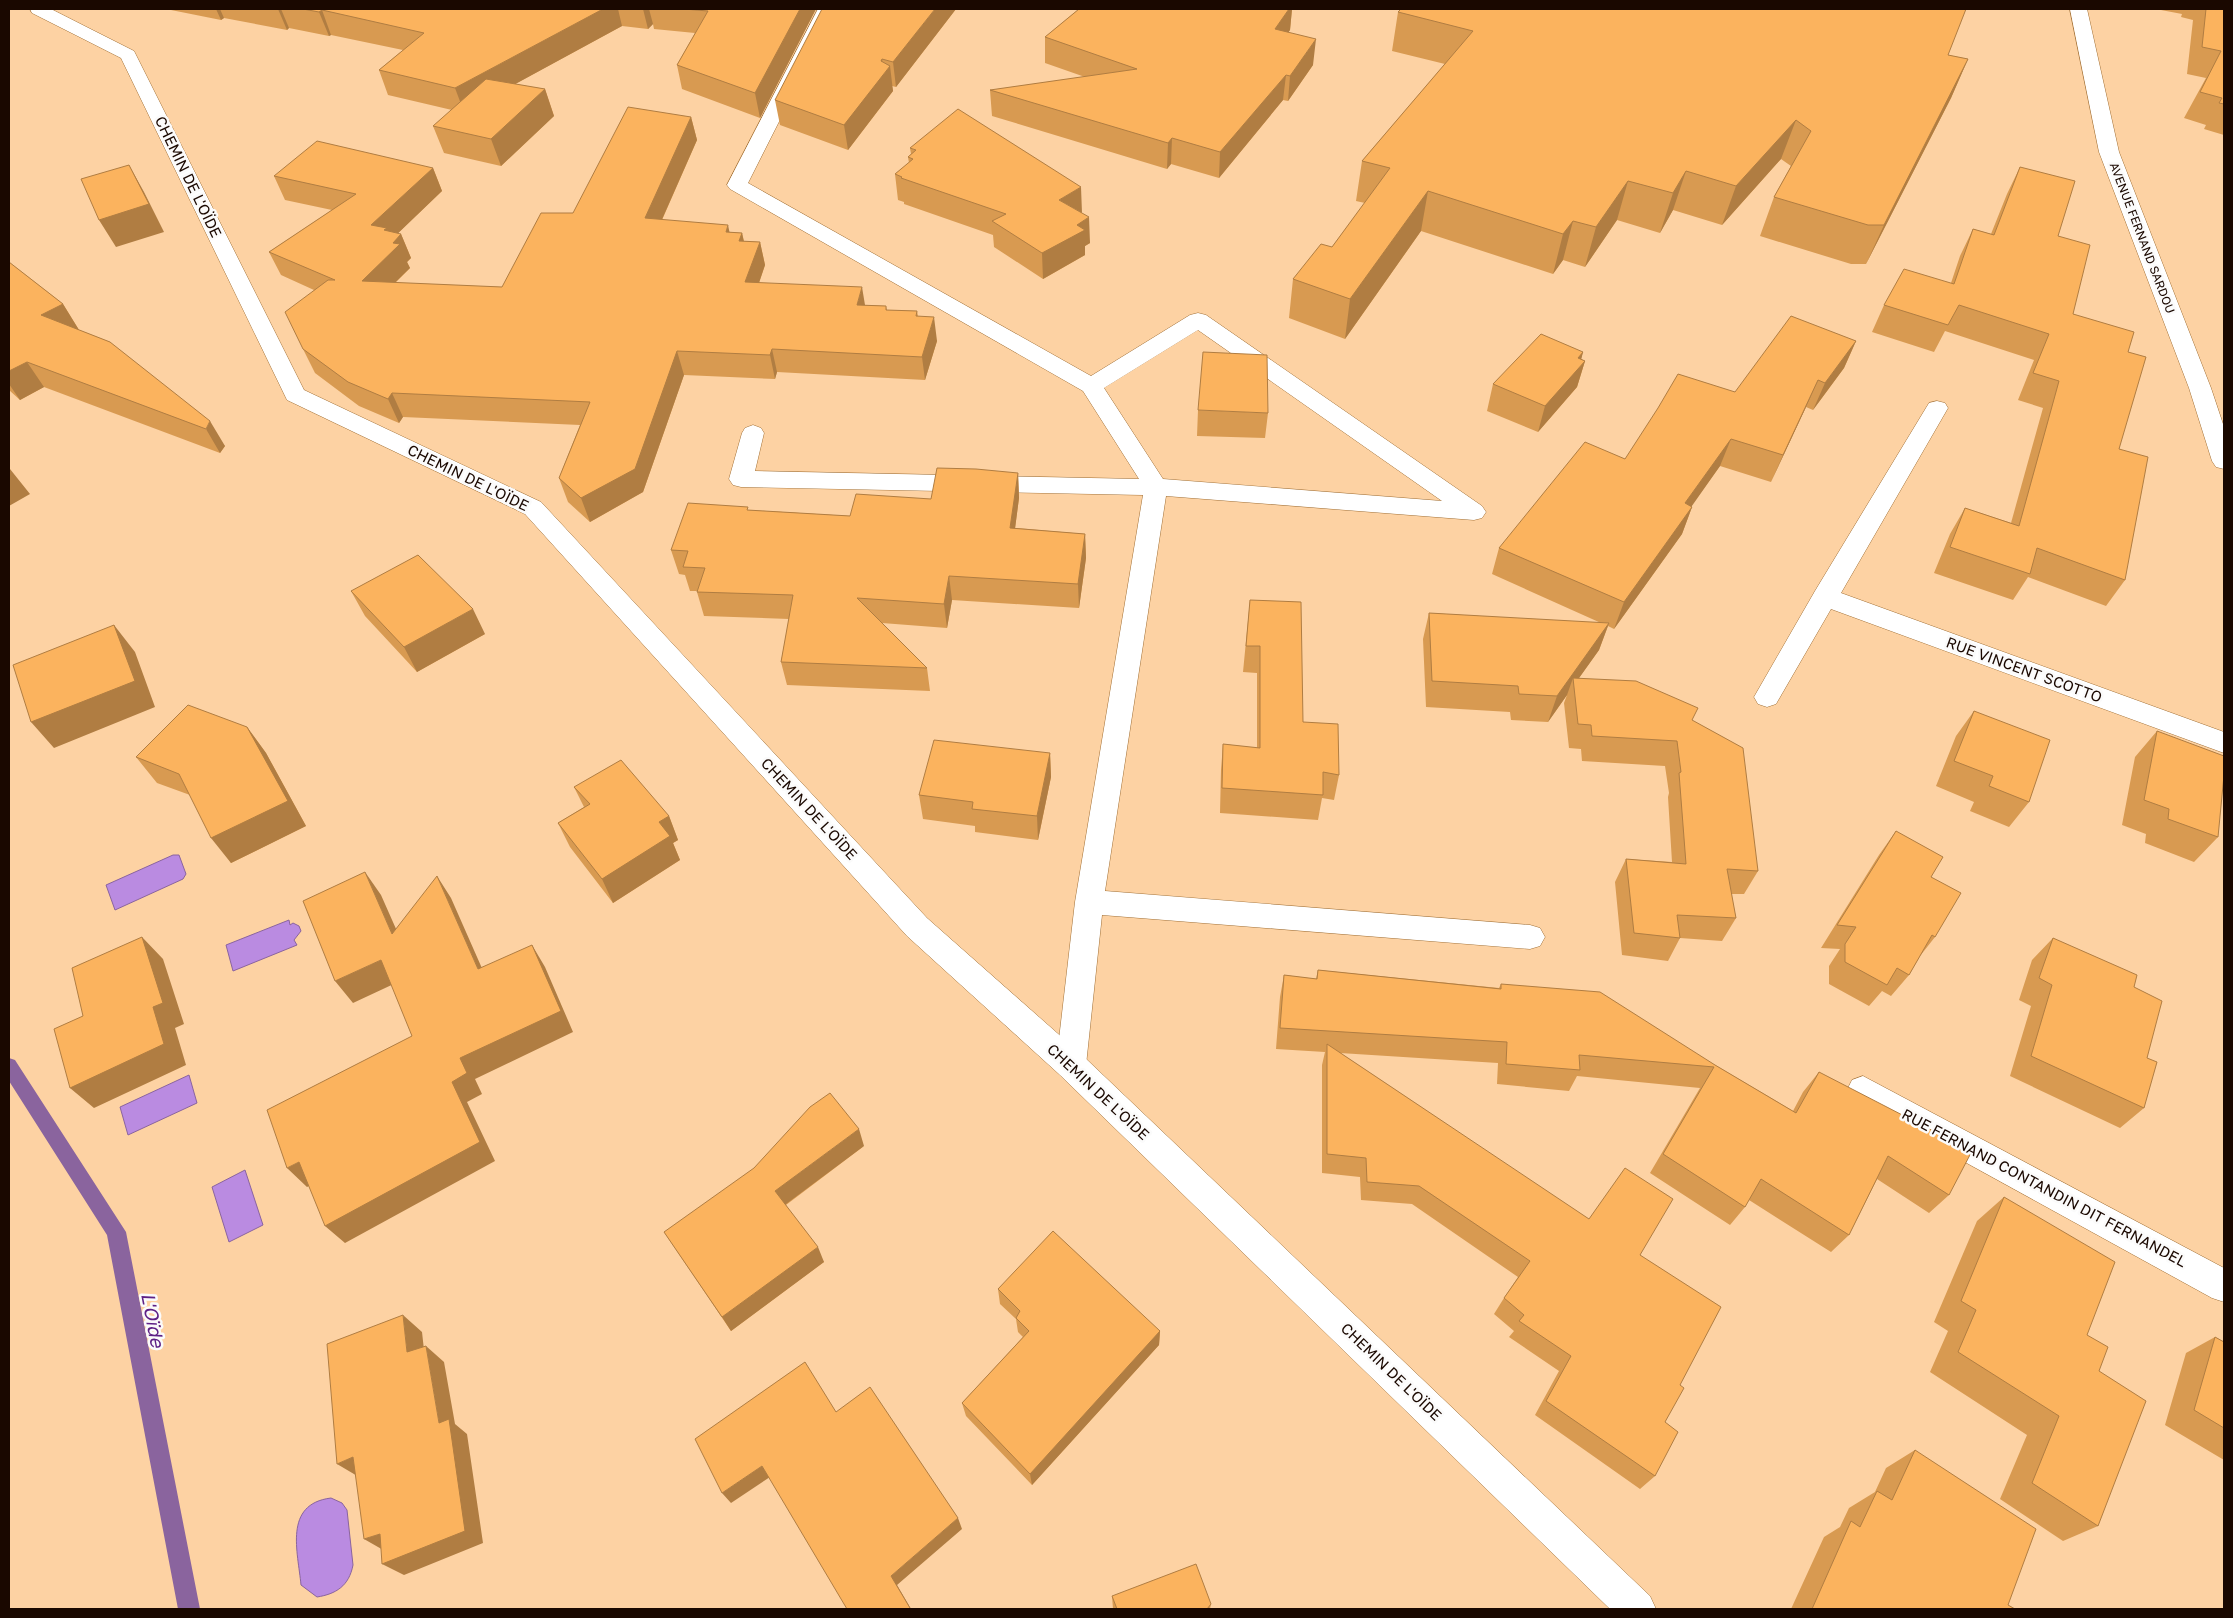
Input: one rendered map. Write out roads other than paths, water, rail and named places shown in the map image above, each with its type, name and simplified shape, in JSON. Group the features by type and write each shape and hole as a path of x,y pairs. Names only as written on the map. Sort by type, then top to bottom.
{"street":[{"name":"CHEMIN DE L'OÏDE","path":"38,9 128,55 295,395 533,508 917,927 1071,1065 1637,1609"},
{"path":"827,9 737,185 1090,386 1156,487 1089,902 1071,1065"},
{"name":"AVENUE FERNAND SARDOU","path":"2078,9 2109,152 2200,388 2224,461"},
{"path":"753,433 741,478 1156,487 1474,512 1198,320 1090,386"},
{"path":"2200,388 2224,395"},
{"path":"1767,697 1824,597 1937,408"},
{"name":"RUE VINCENT SCOTTO","path":"1824,597 2224,743"},
{"path":"1089,902 1530,937"},
{"name":"RUE FERNAND CONTANDIN DIT FERNANDEL","path":"1864,1090 2224,1286"}],"waterway":[{"name":"L'Oïde","path":"9,1066 116,1232 189,1609"}]}
